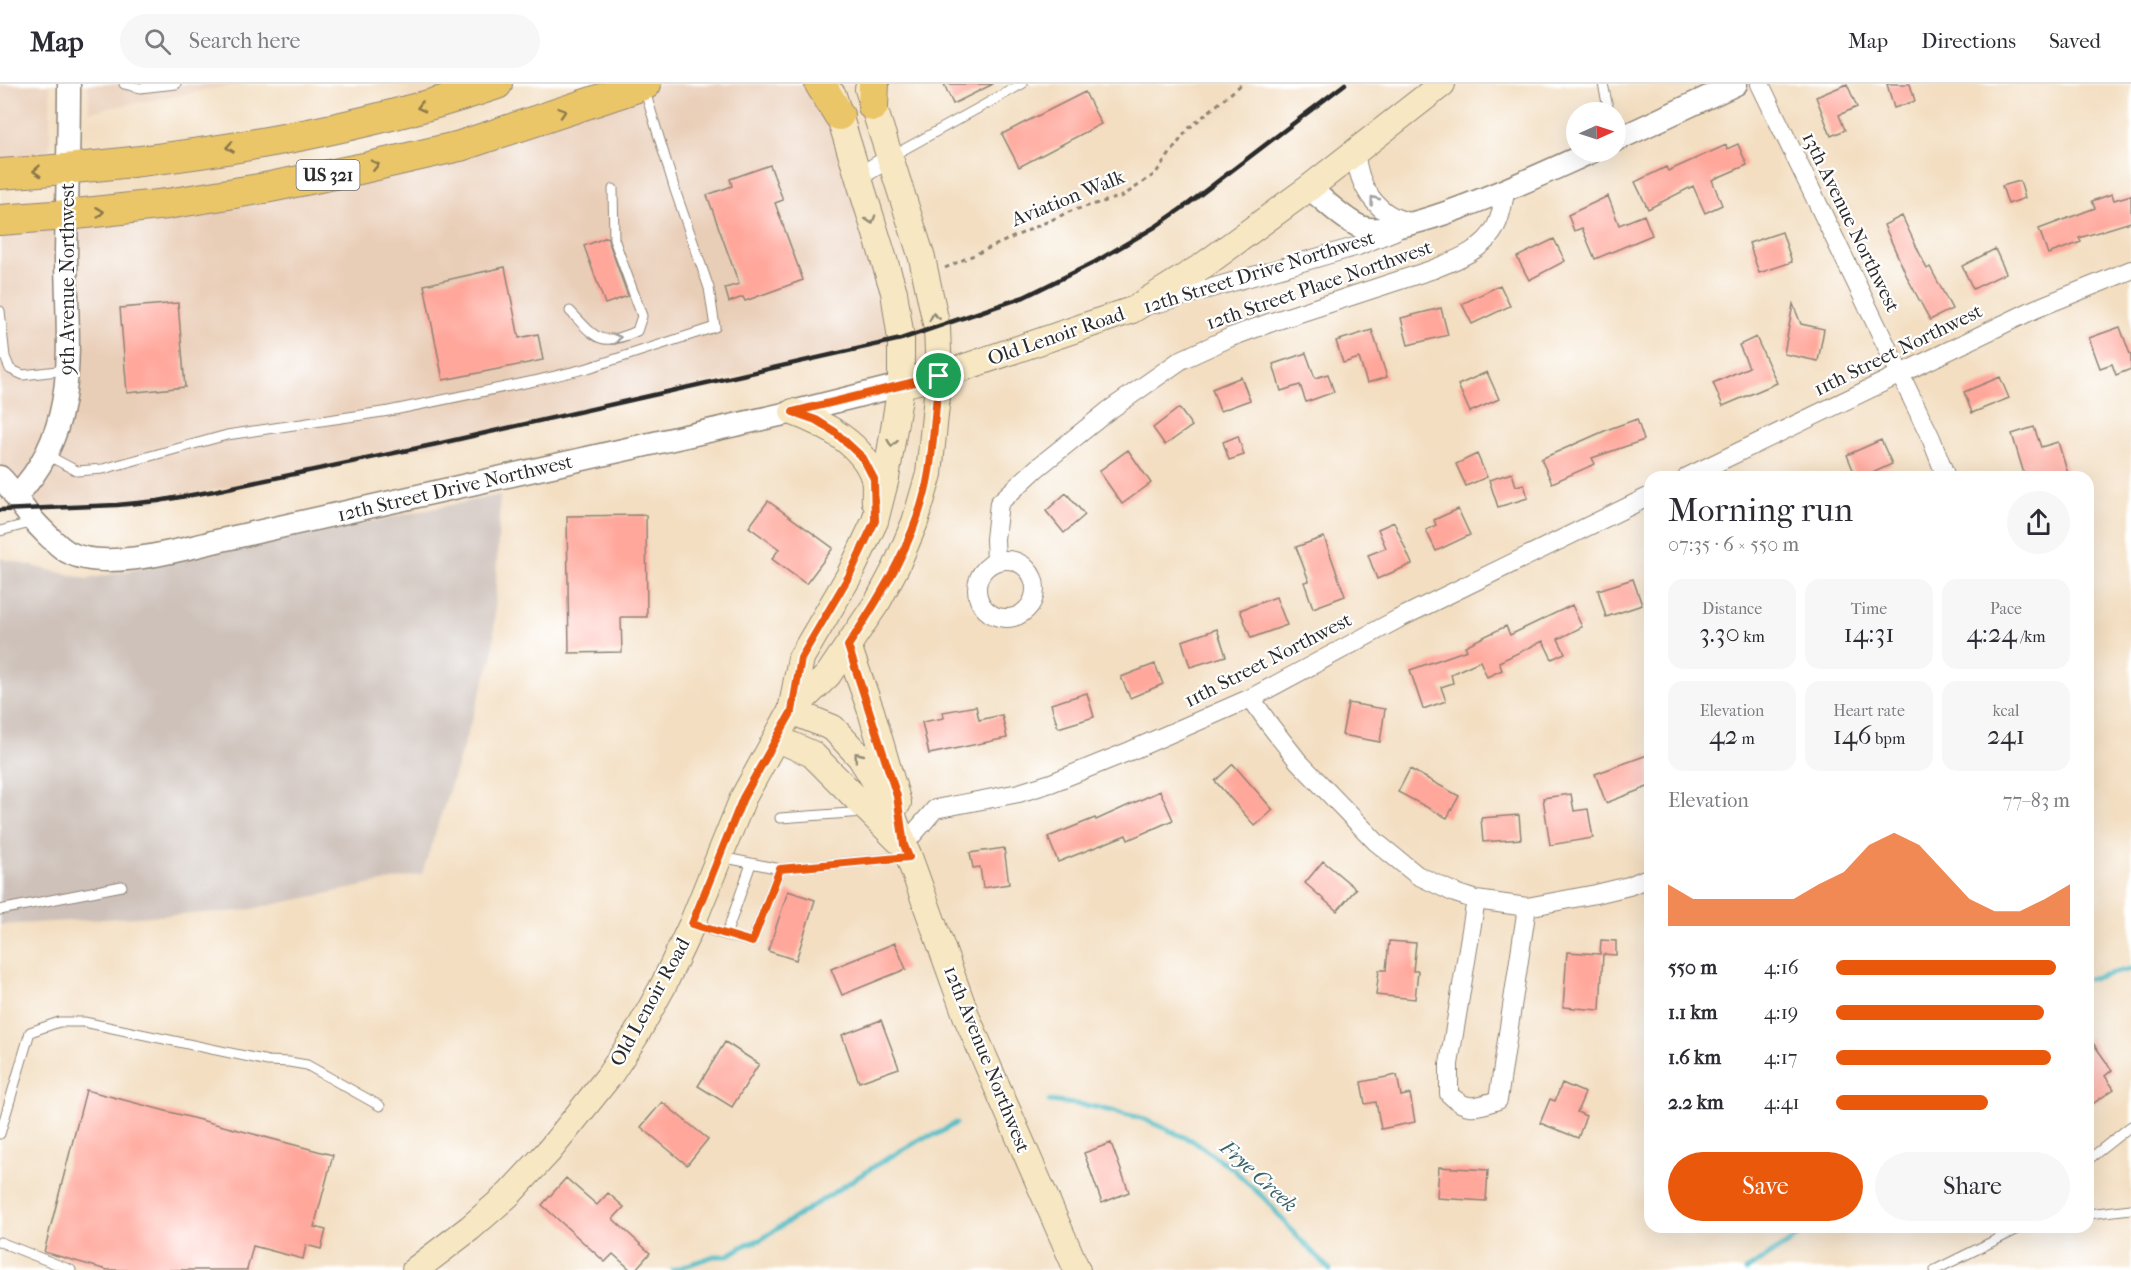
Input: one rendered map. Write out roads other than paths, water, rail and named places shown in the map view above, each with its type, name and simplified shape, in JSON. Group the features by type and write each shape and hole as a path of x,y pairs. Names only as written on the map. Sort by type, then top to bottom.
{"highway":[{"name":"US 321","path":"0,174 68,169 261,142 454,99 497,84"},
{"path":"820,84 839,115"},
{"name":"US 321","path":"0,220 167,204 254,190 374,165 460,146 645,85"}],"main road":[{"name":"Old Lenoir Road","path":"792,711 801,658 849,576 875,521 886,478 901,385 901,339 894,292 830,84"},
{"name":"Old Lenoir Road","path":"415,1270 470,1228 509,1194 579,1115 609,1076 636,1035 663,986 692,924 743,798 792,711 828,675 878,601 896,567 915,522 929,474 939,376 1132,310 1204,265 1309,188 1442,84"},
{"path":"871,91 922,258 936,328 939,376"},
{"name":"12th Street Drive Northwest","path":"901,385 939,376"},
{"path":"793,412 816,420 835,432 863,458 874,479 875,521"},
{"name":"12th Avenue Northwest","path":"848,646 897,796 907,851"},
{"name":"12th Avenue Northwest","path":"792,711 833,728 860,757 886,799 971,1027 1077,1270"},
{"name":"12th Avenue Northwest","path":"775,741 787,743 812,754 907,851"}],"street":[{"name":"9th Avenue Northwest","path":"16,496 30,482 46,455 58,426 66,392 69,84"},
{"path":"1626,135 1736,84"},
{"name":"13th Avenue Northwest","path":"1760,84 1931,438 1944,471"},
{"path":"1356,152 1364,183 1369,195 1379,208 1394,219 1410,222 1429,218"},
{"path":"858,177 890,158"},
{"name":"12th Street Drive Northwest","path":"1132,310 1358,246 1506,189 1568,162"},
{"path":"1309,188 1361,227 1381,228 1429,218"},
{"name":"12th Street Place Northwest","path":"996,562 995,539 999,503 1037,468 1138,388 1181,360 1231,337 1460,259 1482,243 1496,227 1506,189"},
{"name":"11th Street Northwest","path":"1700,471 2035,309 2131,270"},
{"name":"12th Street Drive Northwest","path":"0,477 24,510 67,552 85,558 126,559 149,556 793,412 901,385"},
{"name":"11th Street Northwest","path":"907,851 935,808 1019,793 1052,783 1130,751 1251,698 1398,620 1644,499"},
{"path":"1251,698 1298,761 1376,842 1418,874 1455,893 1476,900 1527,907 1596,894 1644,879"},
{"path":"1476,900 1449,1064 1449,1094 1458,1104 1471,1108 1498,1101 1527,907"}],"lane":[{"path":"124,84 140,87 176,84"},
{"path":"890,158 1022,84"},
{"path":"1603,84 1607,102"},
{"path":"46,455 77,471 103,469 226,435 389,411 534,381 588,368 715,327 709,288 675,190 645,85"},
{"path":"570,311 586,328 602,340 617,340 637,331 642,316 614,239 613,189"},
{"path":"0,311 5,357 9,369 23,375 68,369"},
{"path":"0,531 36,522"},
{"path":"780,818 869,812"},
{"path":"718,856 780,869 907,851"},
{"path":"726,935 751,864"},
{"path":"692,924 752,942 780,869"},
{"path":"0,910 122,886"},
{"path":"0,1134 30,1032 59,1022 84,1022 268,1061 306,1065 380,1106"},
{"path":"2094,1155 2131,1126"},
{"path":"2094,1213 2131,1209"},
{"path":"1935,1270 2010,1233"},
{"path":"0,1242 71,1270"}],"waterway":[{"path":"2094,978 2131,969"},
{"name":"Frye Creek","path":"1049,1101 1091,1106 1141,1118 1193,1141 1233,1169 1267,1201 1330,1270"},
{"name":"Frye Creek","path":"673,1270 714,1256 727,1256 747,1244 760,1240 878,1164 923,1138 937,1134 956,1123"},
{"path":"1746,1270 1804,1233"}],"railway":[{"path":"0,510 117,505 158,501 214,491 437,444 901,339 1024,297 1095,262 1155,227 1188,204 1345,84"}]}
